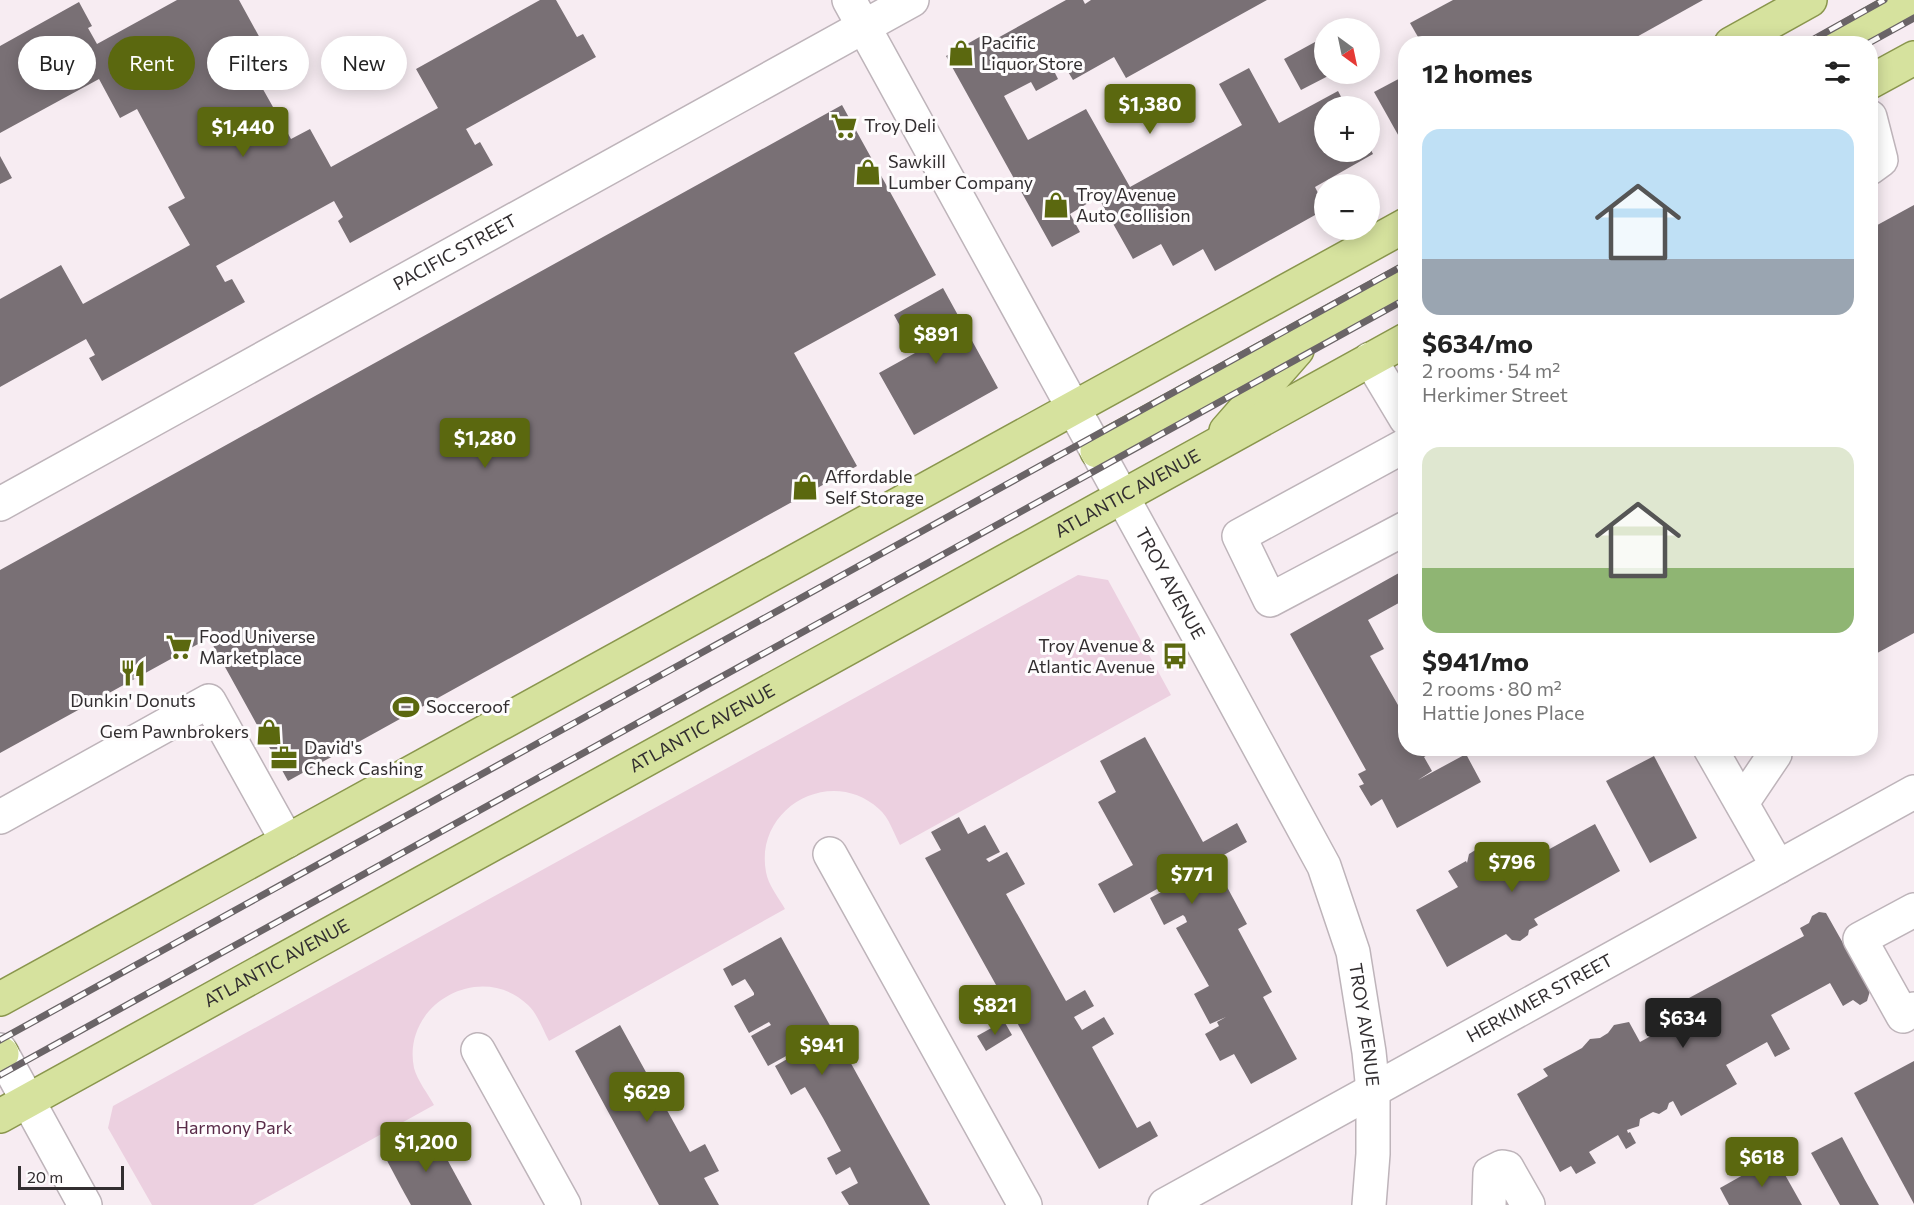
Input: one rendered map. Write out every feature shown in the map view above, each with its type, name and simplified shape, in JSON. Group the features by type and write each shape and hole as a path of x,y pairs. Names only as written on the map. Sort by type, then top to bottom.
{"main road":[{"path":"1745,36 1810,0"},
{"path":"1850,36 1914,0"},
{"path":"1878,78 1914,58"},
{"path":"0,999 1398,229"},
{"path":"1097,451 1398,286"},
{"path":"1211,448 1310,335"},
{"name":"ATLANTIC AVENUE","path":"14,1109 1398,344"}],"street":[{"name":"PACIFIC STREET","path":"0,504 856,13 912,0"},
{"name":"TROY AVENUE","path":"856,13 1324,866 1353,952 1369,1052 1373,1091 1373,1154 1369,1205"},
{"path":"1878,148 1881,160 1878,162"},
{"path":"1370,360 1398,406"},
{"path":"1398,449 1239,536 1270,600 1398,532"},
{"path":"0,817 209,701 287,841"},
{"path":"1715,756 1778,867"},
{"path":"1742,803 1774,756"},
{"name":"HERKIMER STREET","path":"1165,1205 1914,792"},
{"path":"830,854 1024,1205"},
{"path":"1914,910 1860,939 1902,1016 1914,1009"},
{"path":"478,1050 564,1205"},
{"path":"1,1053 14,1109 85,1205"},
{"path":"1489,1205 1490,1173 1502,1167 1507,1168 1528,1205"}],"green space":[{"name":"Harmony Park","path":"1078,575 1108,580 1171,695 900,845 883,812 860,796 839,791 819,793 800,800 784,812 772,829 765,849 767,877 785,909 549,1041 531,1008 509,992 489,987 468,988 448,996 432,1008 420,1025 413,1045 415,1073 434,1105 253,1205 152,1205 108,1128 113,1106"}],"building":[{"path":"177,0 239,0 259,36 207,36 207,90 263,90 291,139 310,129 331,167 438,108 416,69 540,0 556,0 577,37 583,34 596,57 466,129 475,145 480,142 493,165 350,243 338,221 343,217 334,201 216,266 225,282 232,279 245,302 102,381 89,358 95,355 86,339 0,387 0,299 61,265 83,304 190,245 168,207 185,198 137,109 120,118 99,79 96,81 96,42 97,44 108,38 108,90 195,90 195,36 112,36"},
{"path":"1066,0 1083,0 1085,4 1091,0 1267,0 1126,78 1114,57 1073,80 1064,65 1054,71 1058,79 1036,91 1031,82 1004,96 1028,140 1086,109 1130,187 1242,125 1219,84 1249,68 1279,123 1314,104 1314,162 1359,162 1338,174 1314,174 1314,216 1215,271 1203,249 1173,266 1161,244 1133,259 1098,197 1070,214 1080,232 1052,247 946,56 983,35 994,40"},
{"path":"1453,0 1703,0 1638,36 1417,36 1410,23"},
{"path":"79,2 92,26 88,28 92,36 18,36 18,90 79,90 0,133 0,46"},
{"path":"1314,43 1314,83 1301,90 1284,59"},
{"path":"1398,79 1398,135 1380,103 1380,96 1376,96 1374,92"},
{"path":"1338,91 1341,96 1329,96"},
{"path":"842,105 936,275 794,353 857,466 288,781 209,638 0,753 0,570"},
{"path":"0,156 12,178 0,184"},
{"path":"1914,205 1914,633 1878,653 1878,225"},
{"path":"943,288 998,388 914,435 879,373 915,353 894,315"},
{"path":"1398,573 1398,603 1368,620 1384,649 1370,656 1398,705 1398,756 1426,756 1424,757 1432,771 1418,780 1462,756 1467,756 1481,782 1397,828 1382,799 1371,806 1359,786 1364,784 1358,774 1366,770 1290,634"},
{"path":"1145,737 1203,842 1237,823 1247,842 1213,861 1247,924 1238,929 1272,992 1263,997 1297,1059 1251,1084 1234,1054 1220,1061 1205,1034 1219,1026 1217,1022 1226,1017 1210,1024 1194,994 1209,986 1176,928 1187,922 1185,917 1183,915 1164,925 1150,898 1169,888 1166,884 1114,913 1098,884 1133,865 1098,802 1116,792 1100,761"},
{"path":"1654,756 1697,838 1650,863 1606,781"},
{"path":"959,817 968,834 985,825 1000,852 986,859 989,862 1007,852 1025,884 1006,894 1066,1001 1085,990 1094,1006 1074,1017 1082,1030 1104,1017 1114,1034 1092,1047 1137,1128 1150,1121 1158,1136 1099,1169 925,858 941,850 931,832"},
{"path":"1595,824 1620,871 1534,919 1538,925 1529,930 1528,935 1520,941 1512,940 1506,934 1447,967 1416,910 1458,887 1448,871 1466,861 1467,863 1469,854 1477,849 1484,854 1495,847 1504,862 1530,848 1535,857"},
{"path":"1819,912 1826,913 1870,991 1867,1001 1860,1005 1853,1000 1843,1006 1830,983 1771,1015 1790,1049 1775,1057 1767,1042 1726,1065 1737,1084 1681,1116 1673,1101 1669,1103 1667,1109 1659,1114 1653,1112 1640,1119 1639,1126 1627,1130 1636,1143 1626,1149 1618,1135 1589,1152 1596,1163 1576,1174 1571,1166 1560,1172 1517,1094 1548,1076 1543,1069 1582,1048 1590,1039 1600,1038 1614,1025 1629,1022 1640,1042 1696,1011 1689,998 1804,936 1800,928 1809,923 1812,916"},
{"path":"781,937 930,1205 849,1205 841,1192 858,1183 850,1167 836,1175 827,1158 841,1151 823,1118 805,1087 791,1095 775,1066 789,1058 788,1055 768,1066 751,1036 771,1025 769,1022 749,1033 734,1006 754,993 745,979 732,986 723,969"},
{"path":"1004,1021 1012,1035 986,1051 977,1036"},
{"path":"620,1025 690,1152 705,1144 719,1171 704,1178 719,1205 659,1205 575,1051"},
{"path":"1914,1061 1914,1204 1854,1093"},
{"path":"431,1130 472,1205 411,1205 401,1187 384,1155"},
{"path":"1842,1137 1879,1205 1840,1205 1811,1153"},
{"path":"1775,1157 1802,1205 1729,1205 1720,1188"}],"railway":[{"path":"1819,36 1884,0"},
{"path":"1878,38 1914,18"},
{"path":"0,1040 1398,268"},
{"path":"0,1075 1398,303"}],"place":[{"name":"Pacific Liquor Store","path":"961,53"},
{"name":"Troy Deli","path":"844,126"},
{"name":"Sawkill Lumber Company","path":"868,172"},
{"name":"Troy Avenue Auto Collision","path":"1056,205"},
{"name":"Affordable Self Storage","path":"805,487"},
{"name":"Food Universe Marketplace","path":"179,647"},
{"name":"Troy Avenue & Atlantic Avenue","path":"1175,656"},
{"name":"Dunkin' Donuts","path":"133,673"},
{"name":"Socceroof","path":"406,707"},
{"name":"Gem Pawnbrokers","path":"269,732"},
{"name":"David's Check Cashing","path":"284,758"}]}
